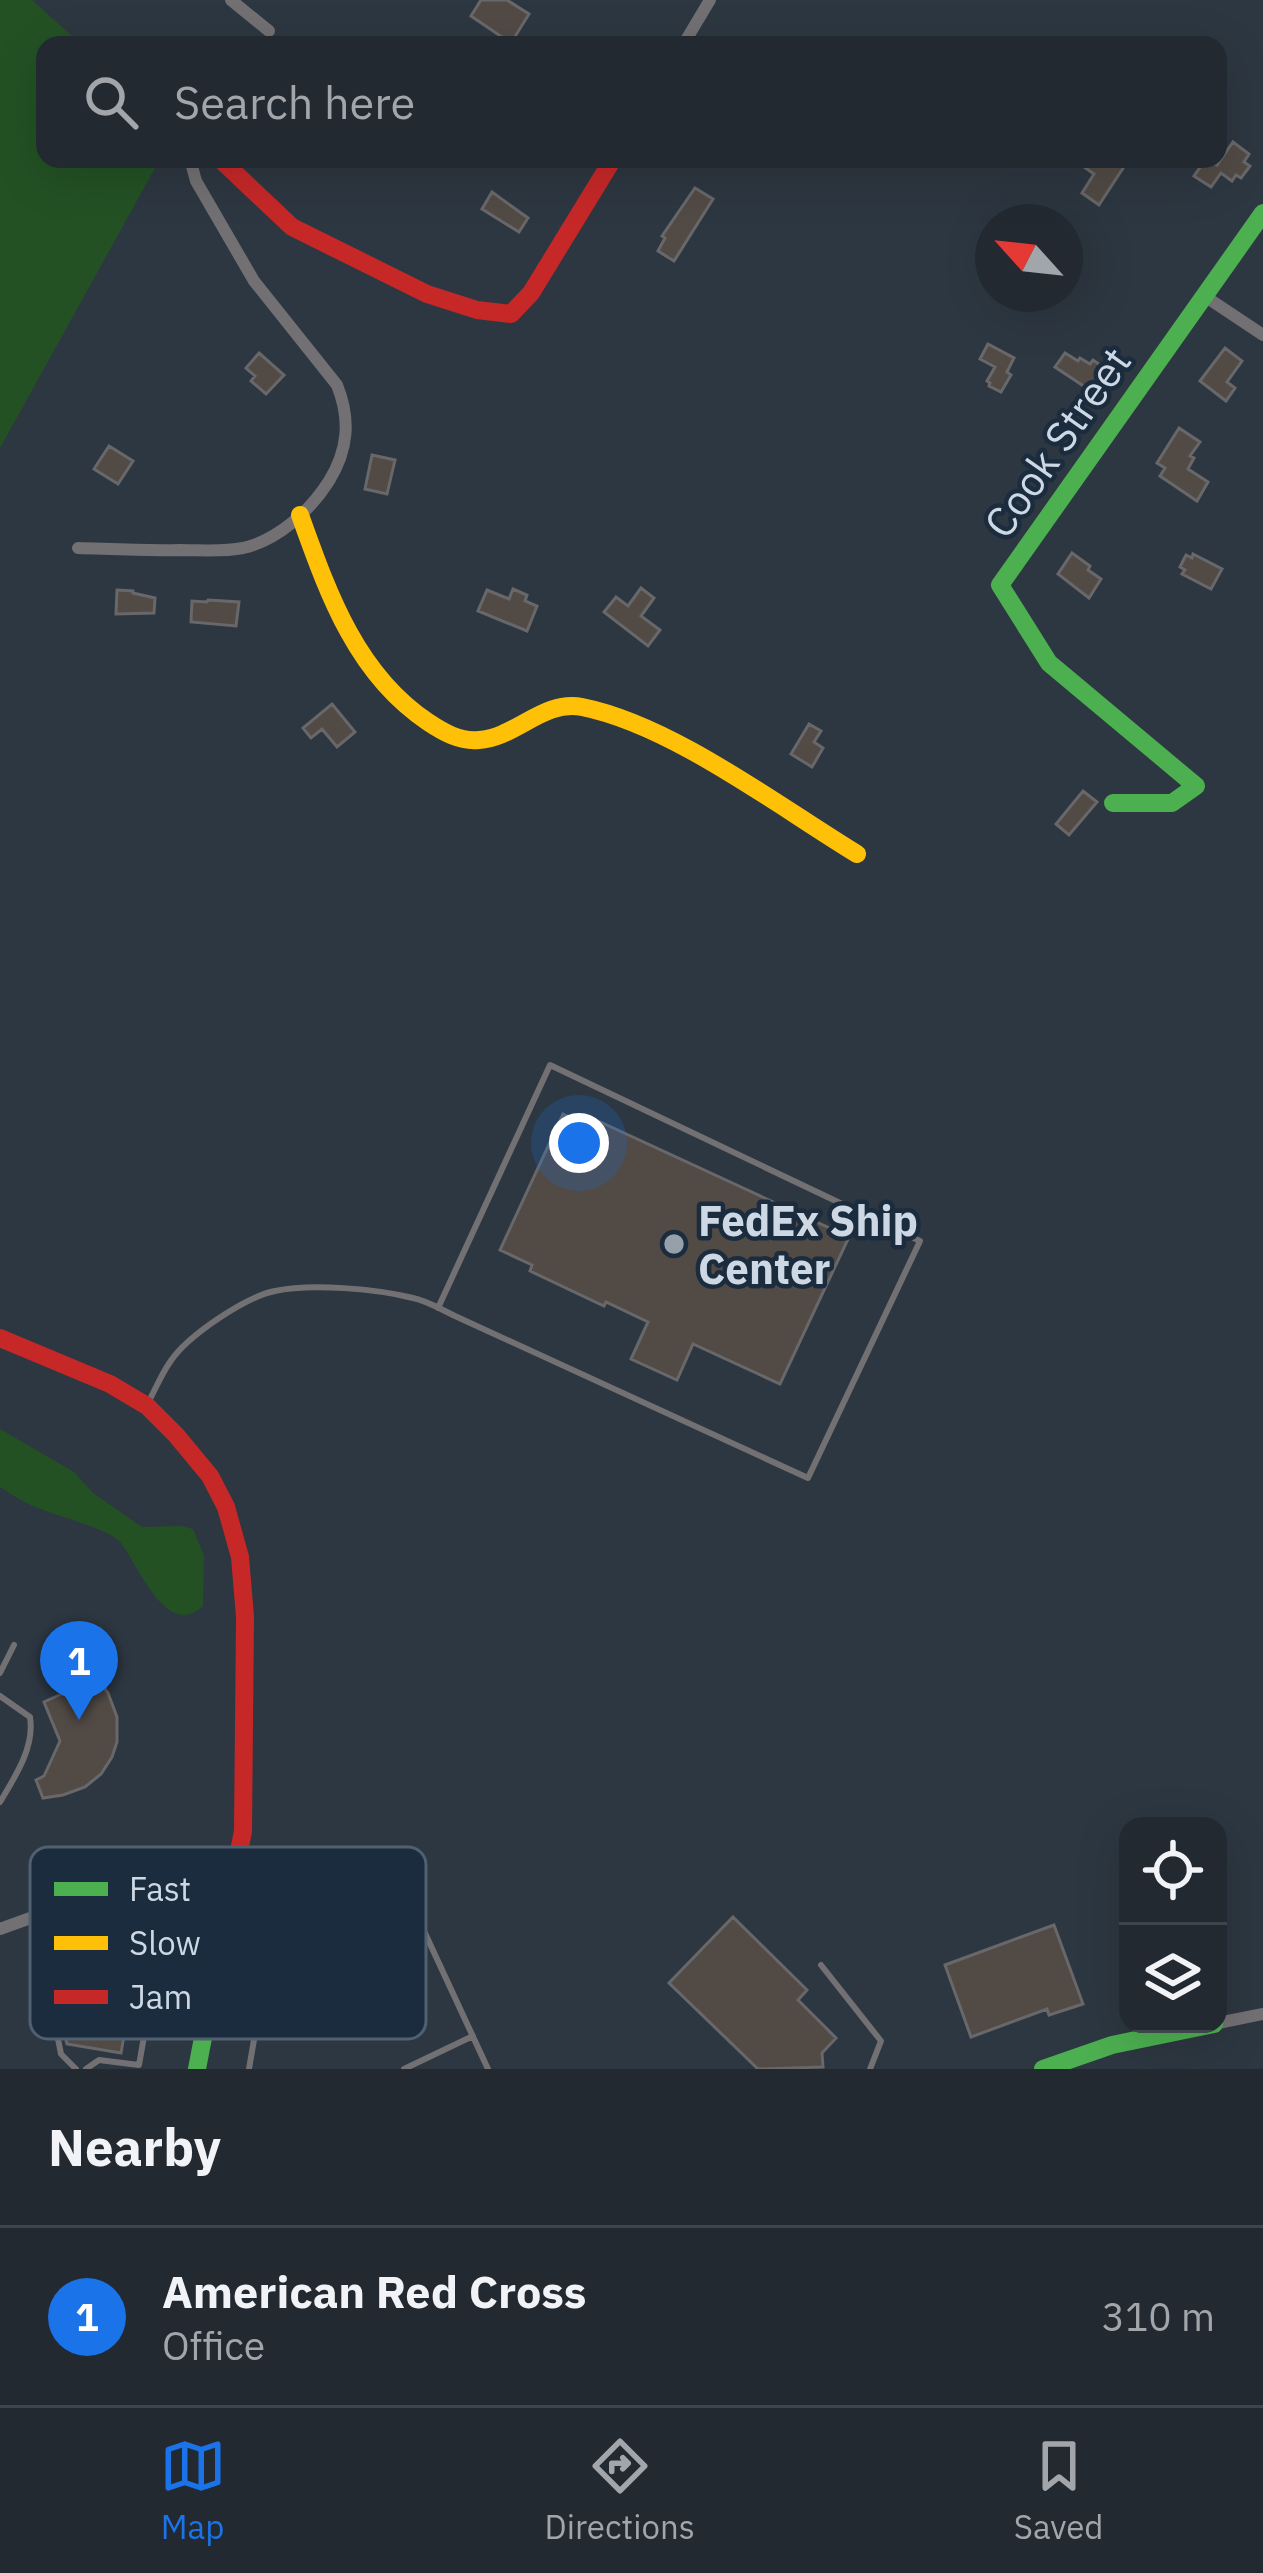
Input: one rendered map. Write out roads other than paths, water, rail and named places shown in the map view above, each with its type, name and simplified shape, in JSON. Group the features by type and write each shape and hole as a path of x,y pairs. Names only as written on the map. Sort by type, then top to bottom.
{"street":[{"path":"231,0 268,31"},
{"path":"688,36 710,0"},
{"path":"77,548 243,548 275,535 300,515 320,495 343,455 347,434 343,401 326,370 254,281 192,168"},
{"path":"230,168 292,227 427,294 477,310 511,314 531,293 607,168"},
{"name":"Cook Street","path":"1113,803 1172,803 1196,786 1049,663 1000,586 1263,213"},
{"path":"1206,297 1263,335"},
{"path":"300,515 356,646 381,682 416,717 448,734 484,741 564,706 592,711 669,740 857,854"},
{"path":"0,1338 110,1384 146,1406 210,1476 226,1507 240,1557 245,1617 239,1847"},
{"path":"0,1929 30,1918"},
{"path":"1227,2022 1263,2014"},
{"path":"1043,2069 1112,2045 1171,2033"},
{"path":"197,2069 203,2039"}],"lane":[{"path":"146,1406 171,1359 203,1329 274,1291 339,1288 417,1298 438,1308 808,1478 920,1241 550,1065 438,1308"},
{"path":"0,1673 14,1645"},
{"path":"0,1696 31,1717 33,1732 0,1802"},
{"path":"426,1935 488,2069"},
{"path":"821,1965 881,2041 870,2069"},
{"path":"404,2069 473,2036"},
{"path":"58,2039 62,2054 76,2069"},
{"path":"86,2069 99,2060 139,2065 144,2039"},
{"path":"249,2069 254,2039"}],"place":[{"name":"FedEx Ship Center","path":"674,1244"},
{"name":"American Red Cross","path":"79,1720"}]}
